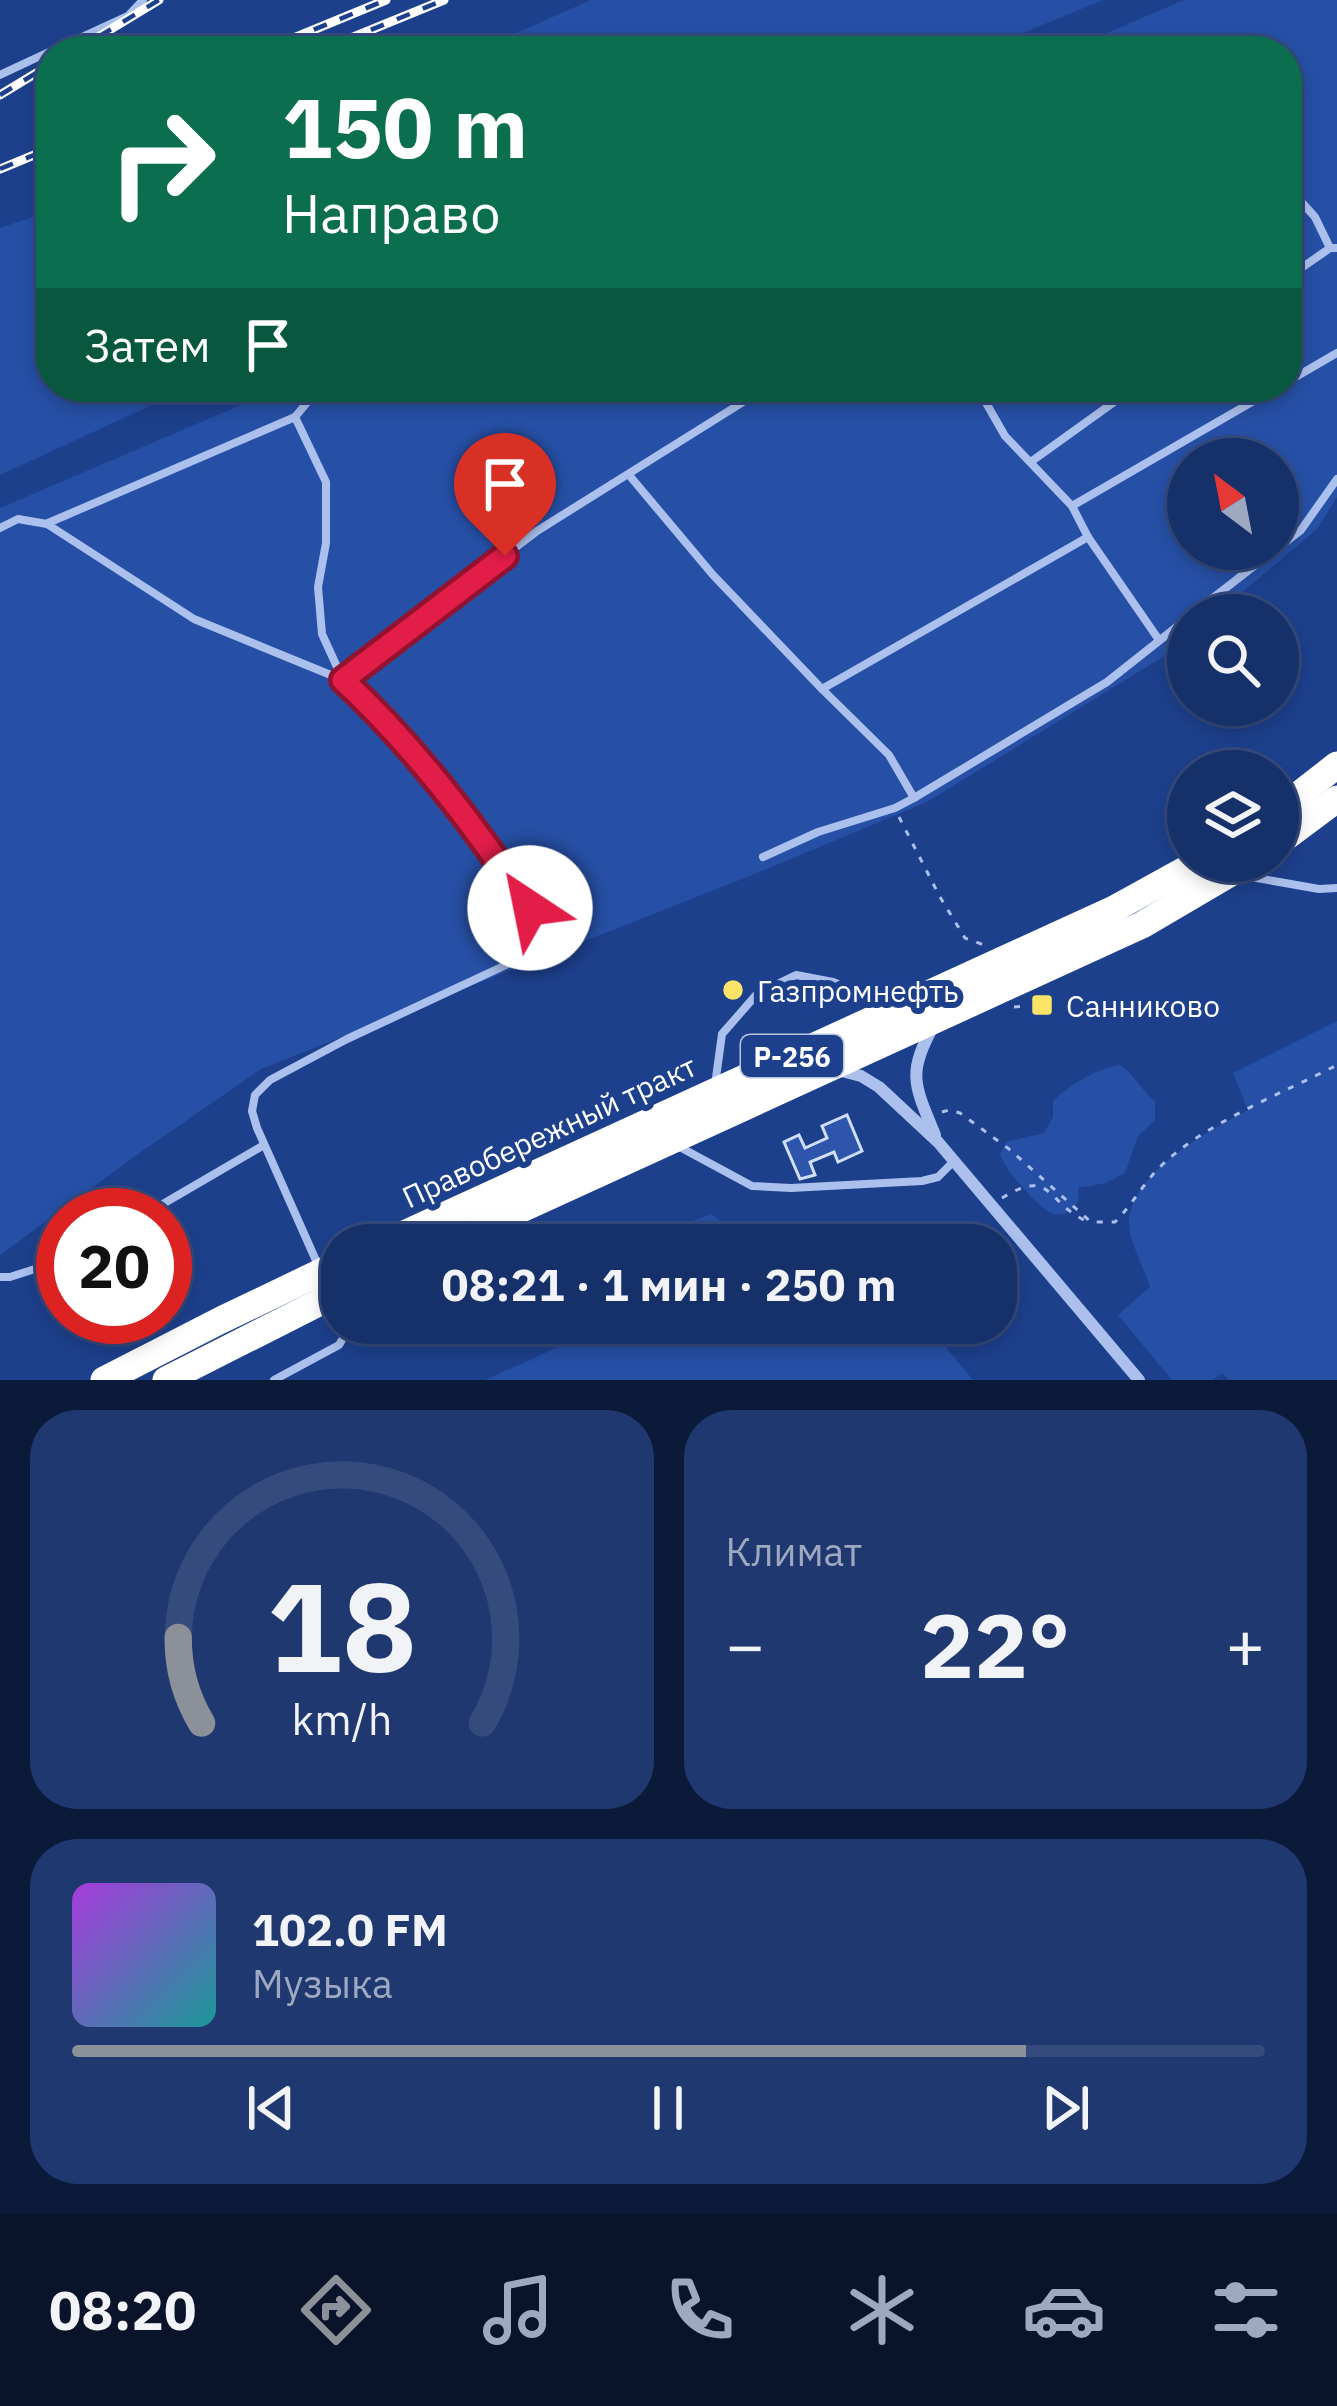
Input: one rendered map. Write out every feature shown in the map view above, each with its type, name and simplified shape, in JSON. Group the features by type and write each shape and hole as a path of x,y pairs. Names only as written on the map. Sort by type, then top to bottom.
{"highway":[{"path":"1299,795 1337,765"},
{"path":"1299,828 1337,800"},
{"name":"Правобережный тракт","path":"426,1224 1114,909 1167,880"},
{"name":"Правобережный тракт","path":"489,1224 1142,925 1215,882"},
{"path":"104,1380 321,1293"},
{"path":"87,1380 228,1332"},
{"path":"166,1380 228,1332"}],"street":[{"path":"937,1020 915,1066 916,1085 938,1142"},
{"path":"831,1068 861,1076 879,1087 938,1142 1139,1380"}],"lane":[{"path":"84,36 128,16 143,0"},
{"path":"0,75 36,58"},
{"path":"1302,203 1334,248 1302,268"},
{"path":"1302,373 1337,352"},
{"path":"47,524 295,417 308,402"},
{"path":"343,680 538,530 743,402"},
{"path":"986,402 1005,436 1072,506 1088,538 1159,640"},
{"path":"1032,461 1114,402"},
{"path":"1072,506 1252,402"},
{"path":"295,417 326,482 326,543 318,586 322,634 343,680"},
{"path":"629,475 712,575 889,755 914,798"},
{"path":"1299,532 1337,479"},
{"path":"0,528 18,519 47,524 194,619 343,680 388,722 494,854 551,944 347,1039 270,1081 255,1095 252,1111 265,1145 321,1255"},
{"path":"822,689 1088,538"},
{"path":"1218,594 1249,570"},
{"path":"763,857 914,798 1107,682 1167,634"},
{"path":"1294,882 1337,888"},
{"path":"714,1092 722,1034 757,994 796,975 833,982 897,1007"},
{"path":"669,1142 752,1186 922,1181 938,1177 954,1161"},
{"path":"191,1188 265,1145"},
{"path":"0,1277 36,1270"},
{"path":"274,1380 340,1344"}],"path":[{"path":"895,808 965,938 986,946"},
{"path":"1014,1007 1042,1005"},
{"path":"995,1210 1004,1196 1037,1184 1078,1218 1115,1222 1157,1171 1198,1136 1337,1065"},
{"path":"928,1117 950,1109 960,1113 1009,1149 1090,1222"}],"shaded area":[{"path":"591,0 1103,0 1015,36 510,36"},
{"path":"1184,0 1337,0 1337,497 1317,529 1299,544 1299,438 1167,438 1167,570 1268,570 1240,594 1167,594 1167,654 927,802 261,1069 92,1188 36,1188 36,1229 0,1255 0,508 248,402 1302,402 1302,36 1100,36"},
{"path":"36,216 36,402 158,402 0,475 0,228"},
{"path":"1337,1021 1337,1380 1229,1380 1222,1373 1213,1380 1172,1380 1118,1315 1150,1287 1130,1231 1133,1205 1143,1187 1174,1155 1248,1110 1233,1073"},
{"path":"1120,1065 1155,1101 1155,1120 1138,1136 1125,1173 1106,1183 1078,1188 1074,1206 1054,1214 1023,1188 1000,1154 1006,1142 1044,1133 1053,1117 1053,1101 1067,1089 1093,1073"},
{"path":"711,1214 723,1224 685,1224"},
{"path":"565,1344 943,1344 973,1380 485,1380"}],"building":[{"path":"847,1115 862,1151 838,1162 834,1152 810,1162 815,1175 800,1179 784,1142 799,1135 805,1148 827,1138 822,1126"}],"railway":[{"path":"100,36 159,0"},
{"path":"298,36 386,0"},
{"path":"356,36 444,0"},
{"path":"0,95 36,73"},
{"path":"0,169 36,154"}],"place":[{"name":"Газпромнефть","path":"733,990"},
{"name":"Санниково","path":"1042,1005"}],"route":[{"path":"505,556 343,680 388,722 494,854 530,908"}]}
